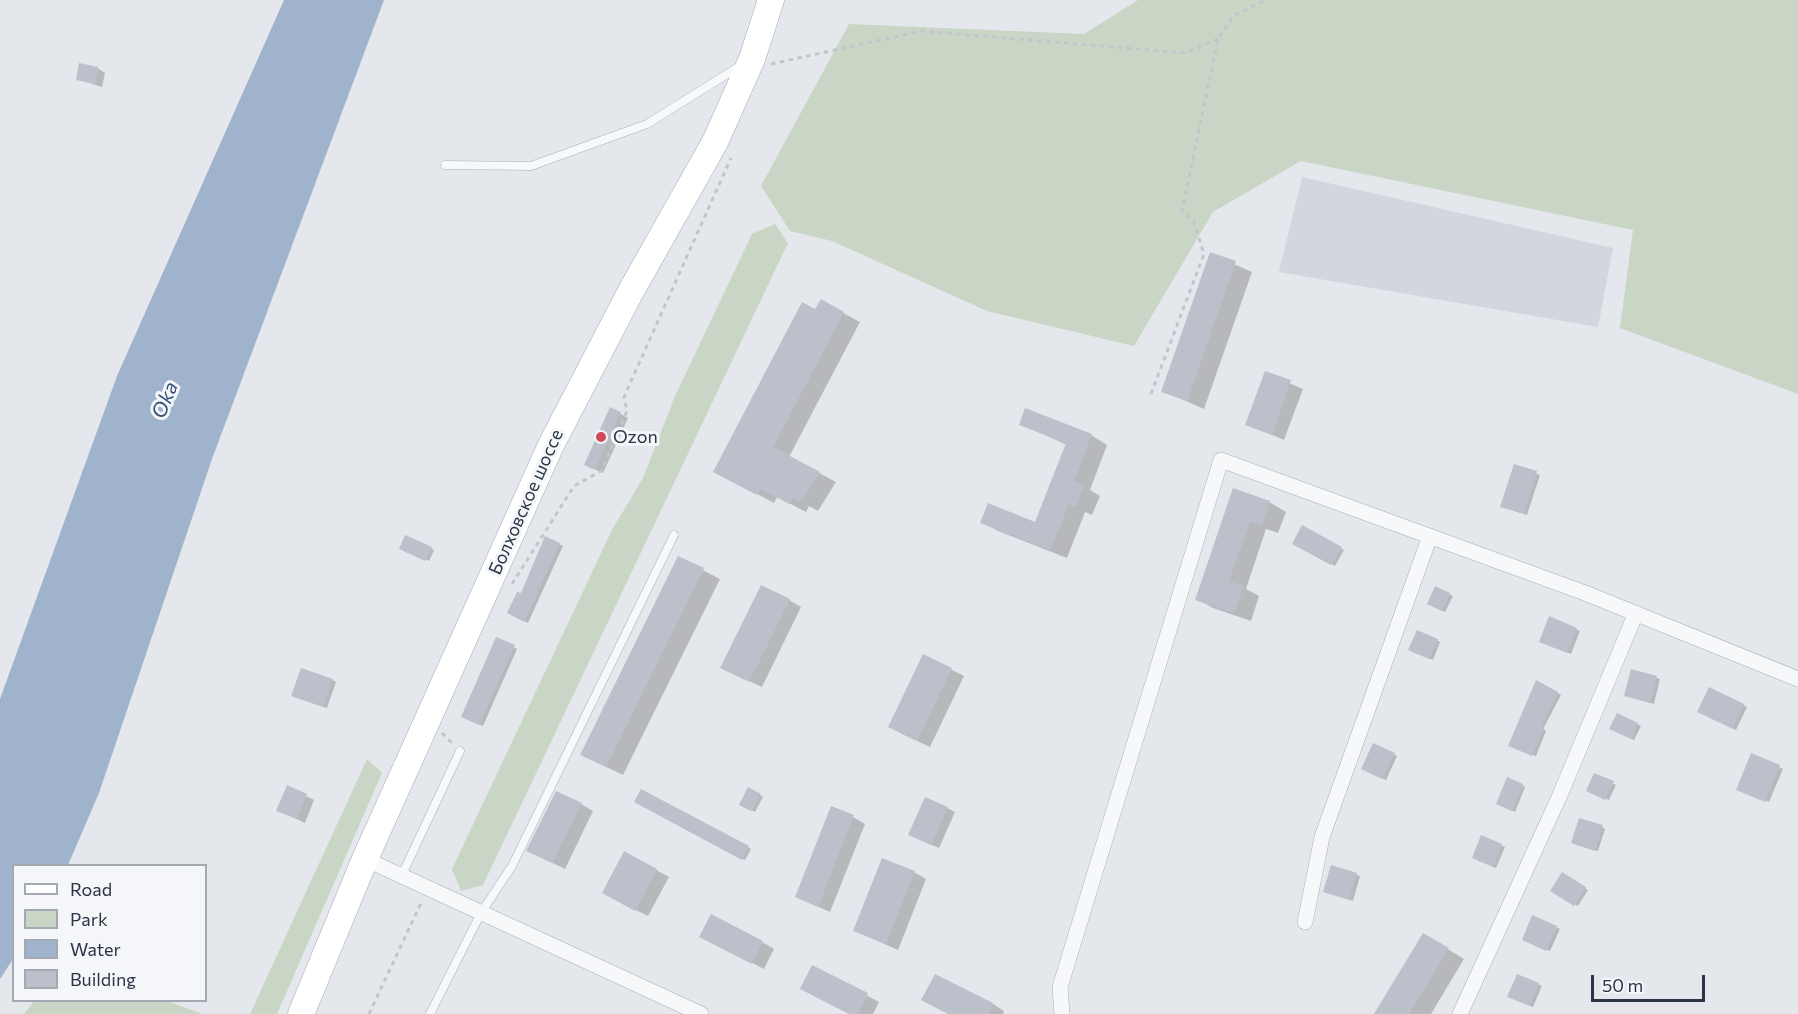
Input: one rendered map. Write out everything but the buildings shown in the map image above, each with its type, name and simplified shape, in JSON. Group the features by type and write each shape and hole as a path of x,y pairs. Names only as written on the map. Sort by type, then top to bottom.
{"main road":[{"name":"Болховское шоссе","path":"302,1014 364,860 564,417 715,142 766,63 771,0"}],"street":[{"path":"1062,1014 1060,987 1221,460 1636,613 1798,680"},
{"path":"1305,922 1322,837 1430,536"},
{"path":"1460,1014 1560,795 1636,613"},
{"path":"364,860 700,1014"}],"lane":[{"path":"445,165 531,166 647,124 766,63"},
{"path":"430,1014 481,913 512,866 674,535"},
{"path":"401,877 460,751"}],"path":[{"path":"1151,394 1204,254 1194,222 1182,211 1218,39 1233,16 1266,0"},
{"path":"766,63 922,31 1185,52 1218,39"},
{"path":"508,593 518,572 574,486 601,471 627,411 624,397 734,152"},
{"path":"441,731 460,751"},
{"path":"369,1014 427,889"}],"shaded area":[{"path":"1302,177 1613,248 1598,327 1279,272"}],"green space":[{"path":"1138,0 1798,0 1798,394 1620,328 1633,230 1301,161 1213,212 1134,346 987,311 832,241 790,231 761,186 849,24 1084,34"},
{"path":"775,224 788,243 483,885 461,891 452,869 612,530 643,478 675,396 752,234"},
{"path":"367,759 382,773 277,1014 250,1014"},
{"path":"33,1002 170,1002 203,1014 24,1014"}],"water":[{"name":"Oka","path":"284,0 384,0 212,459 99,793 68,864 12,864 12,961 0,979 0,699 117,376"}],"place":[{"name":"Ozon","path":"601,437"}]}
